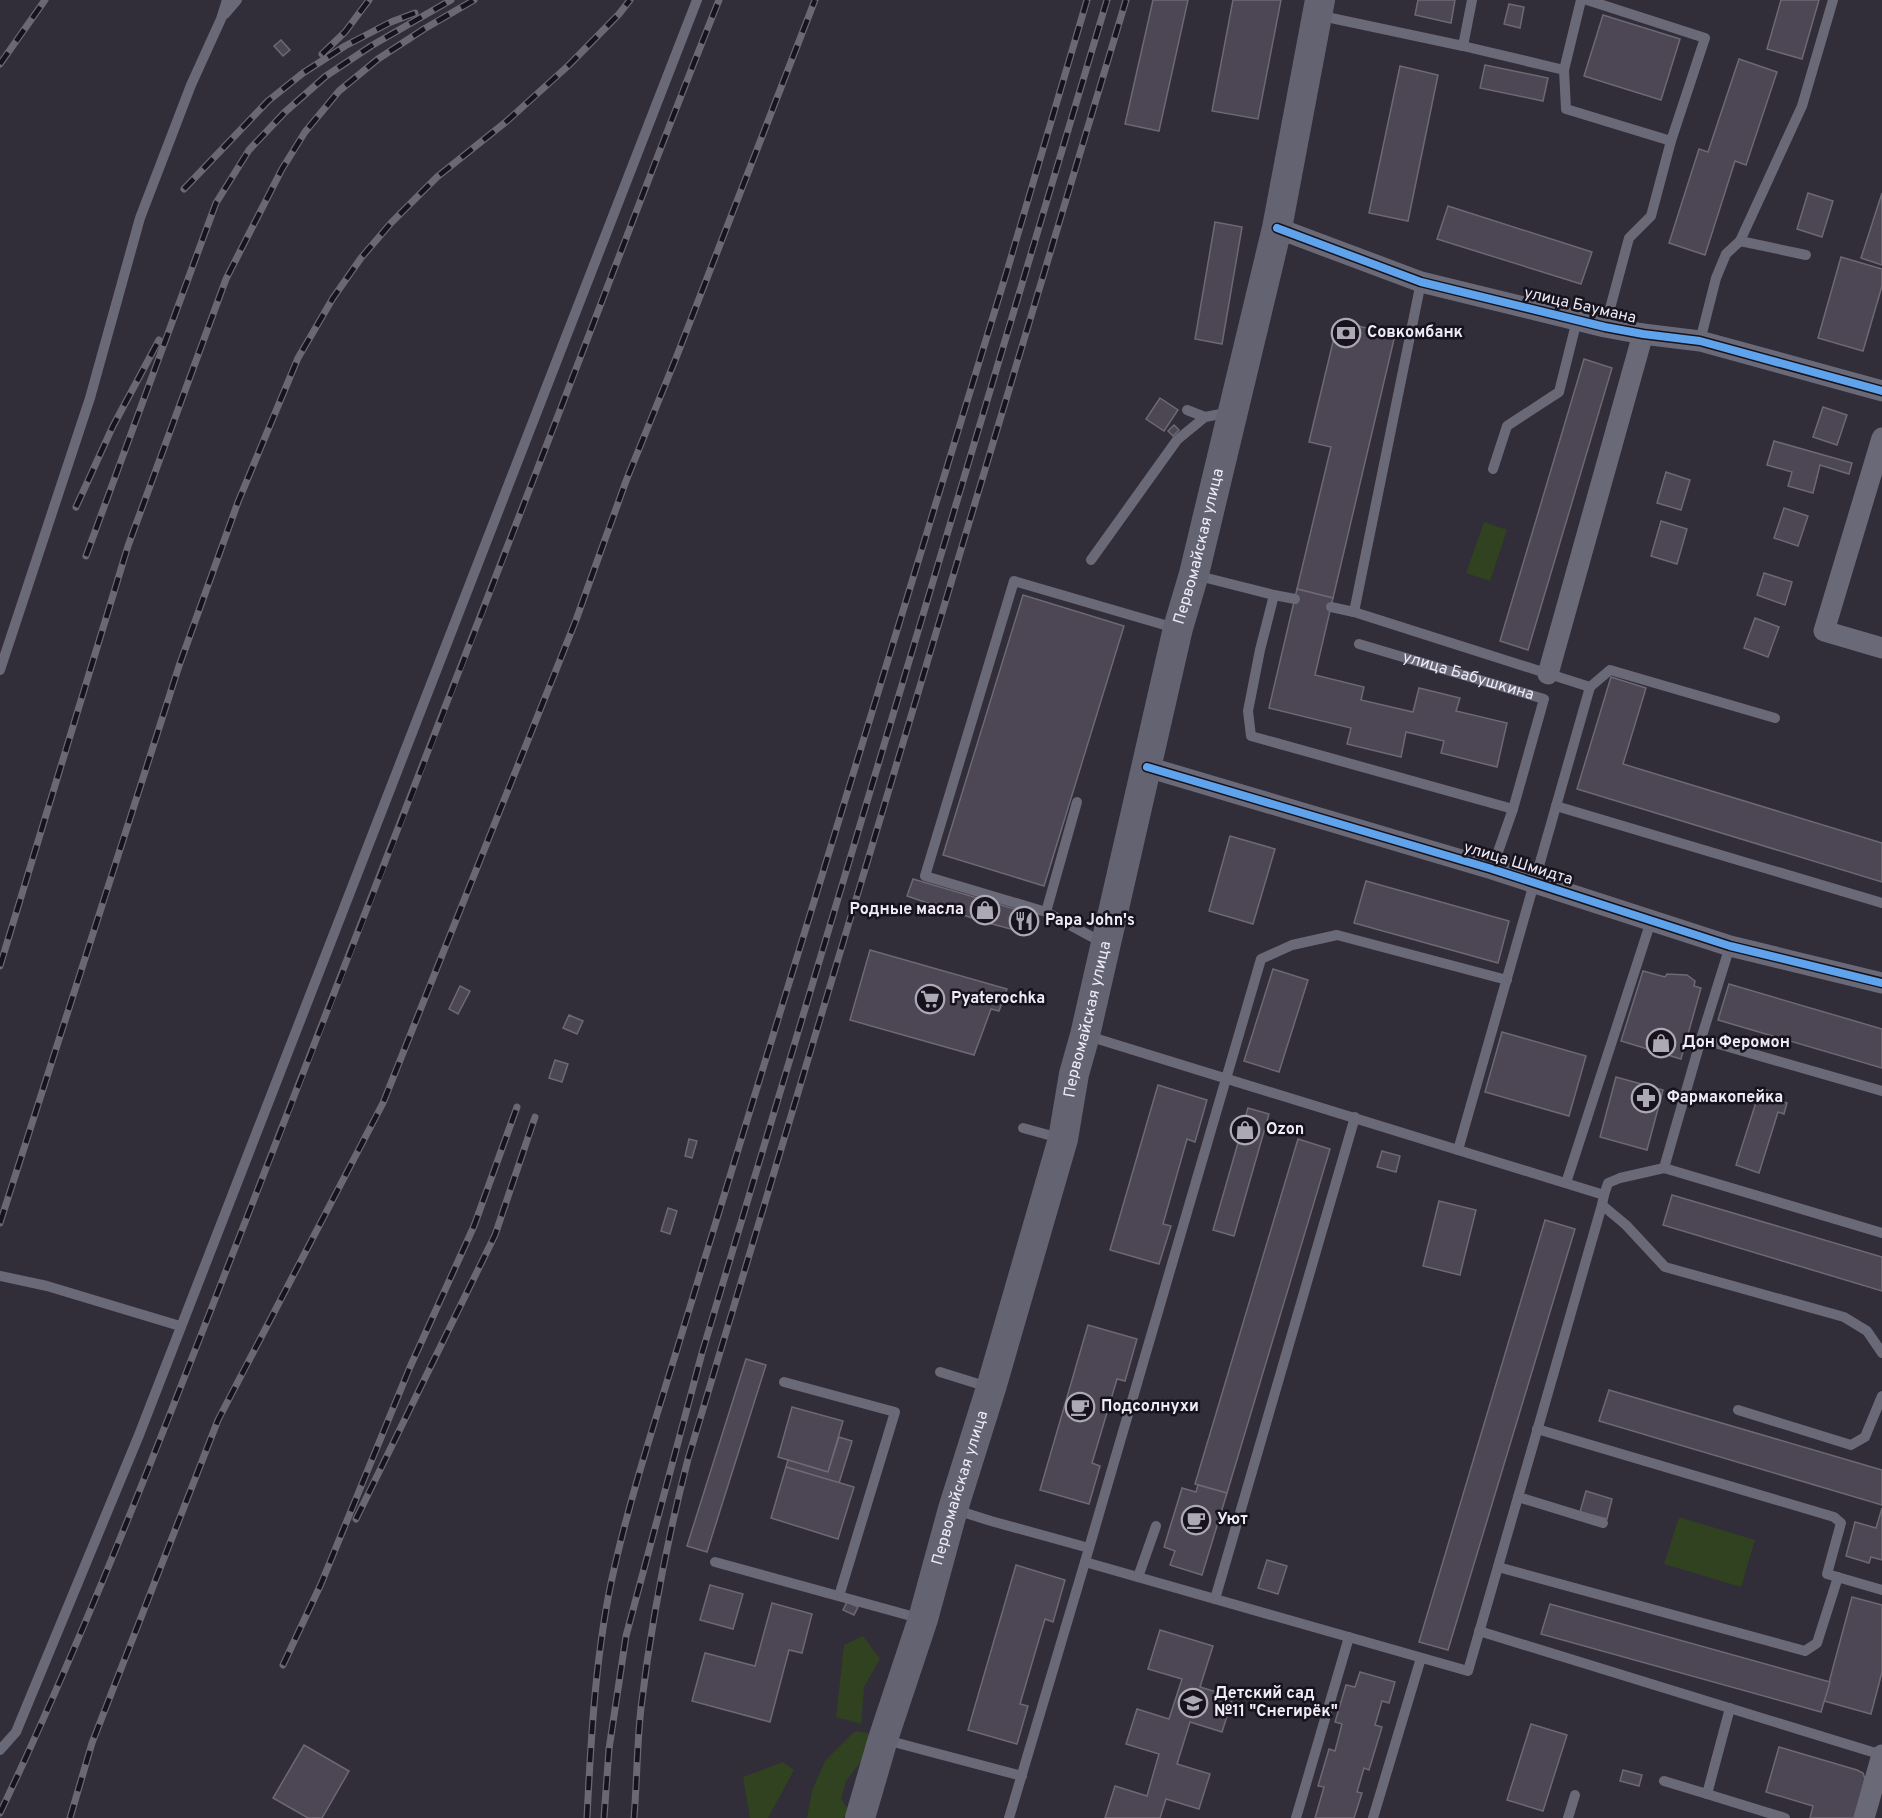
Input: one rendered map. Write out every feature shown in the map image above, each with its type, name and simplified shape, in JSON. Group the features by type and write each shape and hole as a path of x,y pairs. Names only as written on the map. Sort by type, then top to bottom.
{"main road":[{"name":"Первомайская улица","path":"860,1818 883,1739 923,1619 953,1509 991,1388 1063,1139 1074,1074 1085,1035 1178,628 1194,574 1277,228 1319,8"}],"street":[{"name":"улица Баумана","path":"1277,228 1421,282 1605,327 1700,341 1882,391"},
{"name":"улица Бабушкина","path":"1548,674 1643,334"},
{"path":"1882,438 1824,631 1882,648"},
{"name":"улица Шмидта","path":"1147,767 1535,882 1730,946 1882,983"},
{"path":"1864,1818 1878,1787 1882,1755"}],"lane":[{"path":"0,670 90,398 140,218 191,85 221,19 227,0"},
{"path":"221,19 237,0"},
{"path":"0,1750 16,1732 21,1721 135,1445 697,0"},
{"path":"1463,46 1472,0"},
{"path":"1581,0 1564,70 1566,109 1671,141"},
{"path":"1587,0 1705,38 1671,141 1651,216 1629,238 1605,327"},
{"path":"1700,341 1716,278 1726,254 1740,241 1802,105 1833,0"},
{"path":"1319,8 1564,70"},
{"path":"1740,241 1806,255"},
{"path":"1354,612 1421,282"},
{"path":"1493,469 1507,426 1559,392 1577,320"},
{"path":"1187,410 1204,417"},
{"path":"1091,560 1177,440 1204,417 1234,411"},
{"path":"1194,574 1295,599"},
{"path":"1105,944 1046,912 926,876 1014,581 1178,628"},
{"path":"1274,595 1248,711 1251,736 1513,809"},
{"path":"1331,607 1354,612 1590,687"},
{"name":"улица Бабушкина","path":"1359,644 1544,699 1513,809 1492,869"},
{"path":"1458,1150 1590,687 1610,670 1775,718"},
{"path":"1046,912 1077,802"},
{"path":"1556,806 1882,903"},
{"path":"1566,1183 1652,921"},
{"path":"1009,1818 1261,959 1292,945 1337,935 1507,980"},
{"path":"1664,1168 1730,946"},
{"path":"1085,1035 1566,1183 1603,1200 1665,1267 1845,1317 1867,1331 1882,1353"},
{"path":"1701,1039 1882,1090"},
{"path":"1215,1599 1355,1118"},
{"path":"1023,1128 1063,1139"},
{"path":"1085,1562 1468,1671 1608,1183 1664,1168 1882,1233"},
{"path":"0,1276 46,1286 180,1326"},
{"path":"940,1372 991,1388"},
{"path":"784,1382 895,1412 839,1596"},
{"path":"1738,1410 1851,1446 1865,1437 1882,1396"},
{"path":"1537,1429 1834,1517 1841,1523 1827,1574 1882,1590"},
{"path":"1518,1497 1603,1523"},
{"path":"953,1509 1089,1548"},
{"path":"1138,1577 1156,1526"},
{"path":"715,1562 923,1619"},
{"path":"1498,1567 1805,1651 1817,1643 1838,1578"},
{"path":"1479,1631 1882,1755"},
{"path":"1296,1818 1349,1637"},
{"path":"1373,1818 1421,1658"},
{"path":"1707,1794 1730,1708"},
{"path":"883,1739 1022,1776"},
{"path":"1664,1781 1785,1818"},
{"path":"1568,1818 1575,1795"}],"green space":[{"path":"1484,522 1507,530 1490,581 1466,573"},
{"path":"1679,1517 1755,1540 1741,1587 1664,1564"},
{"path":"863,1636 880,1659 864,1687 861,1724 836,1717 844,1645"},
{"path":"855,1731 868,1733 871,1748 846,1781 841,1799 851,1813 843,1818 807,1818 812,1791 825,1761"},
{"path":"783,1762 794,1770 768,1818 750,1818 743,1777"}],"building":[{"path":"1153,0 1188,0 1159,131 1125,124"},
{"path":"1233,0 1281,0 1258,119 1212,111"},
{"path":"1418,0 1455,0 1451,23 1415,15"},
{"path":"1781,0 1819,0 1802,59 1767,49"},
{"path":"1509,4 1524,7 1520,28 1504,24"},
{"path":"1603,15 1680,39 1661,100 1584,76"},
{"path":"281,40 290,50 283,56 274,46"},
{"path":"1739,59 1777,72 1746,165 1735,161 1705,255 1669,243 1699,149 1708,152"},
{"path":"1485,65 1548,78 1543,101 1480,88"},
{"path":"1400,66 1438,75 1408,221 1369,213"},
{"path":"1808,193 1833,201 1822,237 1797,229"},
{"path":"1882,193 1882,265 1861,258"},
{"path":"1448,206 1592,252 1581,284 1437,239"},
{"path":"1215,222 1242,227 1222,344 1195,339"},
{"path":"1841,257 1882,269 1882,286 1863,351 1818,338"},
{"path":"1338,321 1395,335 1333,598 1297,589 1331,447 1309,442"},
{"path":"1584,359 1612,368 1528,650 1500,641"},
{"path":"1160,398 1178,410 1164,431 1146,419"},
{"path":"1823,407 1847,415 1837,445 1813,437"},
{"path":"1174,425 1179,430 1173,436 1168,431"},
{"path":"1774,441 1852,463 1849,474 1820,465 1813,493 1788,486 1792,472 1767,465"},
{"path":"1666,472 1690,480 1681,510 1657,503"},
{"path":"1784,508 1808,516 1798,546 1774,538"},
{"path":"1661,521 1687,529 1677,564 1651,556"},
{"path":"1764,573 1792,582 1785,605 1757,595"},
{"path":"1297,589 1333,598 1315,675 1364,687 1361,700 1413,712 1419,688 1460,698 1456,711 1507,723 1497,767 1441,753 1444,741 1406,732 1401,757 1347,744 1351,728 1269,708"},
{"path":"1023,595 1124,626 1044,886 943,855"},
{"path":"1755,618 1779,627 1768,657 1744,648"},
{"path":"1611,677 1646,688 1623,764 1882,843 1882,882 1577,789"},
{"path":"1230,836 1275,849 1253,924 1209,911"},
{"path":"913,879 1035,915 1029,934 981,921 907,896"},
{"path":"1366,881 1509,921 1498,963 1354,923"},
{"name":"Pyaterochka","path":"870,950 1007,989 999,1011 991,1009 974,1055 850,1020"},
{"path":"1273,969 1308,980 1279,1072 1244,1061"},
{"path":"1643,971 1665,977 1667,974 1687,975 1695,981 1694,986 1701,988 1681,1059 1621,1041"},
{"path":"1729,984 1882,1029 1882,1068 1718,1020"},
{"path":"460,986 470,991 458,1014 449,1009"},
{"path":"569,1015 583,1021 577,1034 563,1028"},
{"path":"1502,1032 1586,1056 1569,1116 1485,1092"},
{"path":"555,1060 568,1064 562,1082 549,1078"},
{"path":"1616,1077 1663,1090 1647,1150 1600,1137"},
{"path":"1158,1085 1207,1100 1195,1142 1187,1139 1163,1224 1171,1226 1159,1264 1110,1250"},
{"path":"1766,1090 1780,1094 1778,1100 1787,1103 1784,1114 1778,1112 1759,1173 1736,1165 1758,1096"},
{"path":"1248,1108 1269,1114 1234,1236 1213,1230"},
{"path":"689,1139 697,1141 692,1158 685,1156"},
{"path":"1298,1139 1330,1149 1227,1493 1195,1484"},
{"path":"1382,1151 1400,1156 1396,1172 1377,1167"},
{"path":"1672,1195 1882,1257 1882,1291 1663,1225"},
{"path":"1439,1201 1476,1210 1460,1275 1423,1266"},
{"path":"668,1208 677,1211 670,1234 661,1231"},
{"path":"1545,1220 1575,1229 1448,1650 1419,1642"},
{"path":"1088,1325 1137,1339 1125,1381 1117,1379 1092,1463 1100,1466 1089,1504 1040,1490"},
{"path":"746,1359 766,1365 707,1552 687,1546"},
{"path":"1609,1390 1882,1470 1882,1505 1599,1421"},
{"path":"792,1407 843,1421 828,1472 778,1457"},
{"path":"839,1437 852,1441 839,1483 786,1467 788,1460 828,1472"},
{"path":"786,1467 854,1487 838,1539 771,1518"},
{"name":"Уют","path":"1198,1485 1227,1493 1202,1575 1170,1565 1175,1551 1164,1547 1182,1488 1196,1492"},
{"path":"1586,1491 1612,1499 1607,1519 1580,1512"},
{"path":"1882,1508 1882,1560 1871,1557 1869,1563 1846,1556 1855,1522 1876,1528"},
{"path":"1267,1560 1287,1566 1278,1594 1258,1588"},
{"path":"1016,1565 1065,1580 1053,1622 1045,1619 1020,1704 1028,1706 1017,1744 968,1730"},
{"path":"710,1585 743,1594 733,1629 700,1620"},
{"path":"1852,1597 1882,1605 1882,1672 1871,1714 1824,1701"},
{"path":"847,1602 858,1607 854,1615 843,1610"},
{"path":"772,1603 812,1614 802,1653 789,1650 770,1722 692,1701 705,1653 755,1666"},
{"path":"1550,1604 1830,1682 1821,1712 1541,1634"},
{"path":"1160,1630 1213,1646 1200,1687 1233,1697 1222,1732 1190,1722 1177,1764 1210,1774 1199,1809 1166,1799 1160,1818 1105,1818 1115,1786 1147,1796 1159,1754 1126,1744 1137,1709 1169,1719 1182,1679 1148,1669"},
{"path":"1360,1672 1395,1682 1389,1703 1382,1701 1375,1725 1382,1727 1369,1770 1364,1768 1357,1792 1362,1793 1354,1818 1315,1818 1324,1787 1318,1786 1329,1749 1335,1751 1342,1724 1335,1722 1346,1685 1355,1687"},
{"path":"1531,1724 1567,1735 1543,1811 1507,1800"},
{"path":"304,1745 349,1771 322,1818 308,1818 273,1798"},
{"path":"1779,1747 1863,1773 1865,1779 1855,1818 1810,1818 1813,1806 1766,1792"},
{"path":"1623,1770 1642,1775 1639,1786 1620,1781"}],"railway":[{"path":"0,64 45,0"},
{"path":"322,54 345,32 369,0"},
{"path":"86,556 216,203 249,150 285,112 326,76 371,46 451,0"},
{"path":"0,966 128,546 226,279 282,169 305,132 339,91 378,59 474,0"},
{"path":"0,1223 179,666 238,502 298,358 333,298 361,258 391,223 437,177 507,121 569,65 630,0"},
{"path":"0,1813 68,1663 161,1436 719,0"},
{"path":"70,1818 92,1743 218,1420 383,1103 576,620 626,481 815,0"},
{"path":"587,1818 593,1723 603,1627 629,1510 1007,271 1087,0"},
{"path":"604,1818 609,1749 626,1636 702,1353 1107,0"},
{"path":"634,1818 645,1677 673,1520 688,1459 1126,0"},
{"path":"184,189 268,101 303,73 345,46 391,22 415,13"},
{"path":"76,507 113,426 159,340"},
{"path":"283,1665 321,1584 410,1367 474,1226 517,1107"},
{"path":"356,1519 495,1235 535,1117"}],"cycle path":[{"path":"1277,228 1421,282 1605,327 1700,341 1882,391"},
{"path":"1147,767 1492,869 1730,946 1882,983"}],"place":[{"name":"Совкомбанк","path":"1346,333"},
{"name":"Родные масла","path":"985,910"},
{"name":"Papa John's","path":"1024,921"},
{"name":"Pyaterochka","path":"930,999"},
{"name":"Дон Феромон","path":"1661,1043"},
{"name":"Фармакопейка","path":"1646,1098"},
{"name":"Ozon","path":"1245,1130"},
{"name":"Подсолнухи","path":"1080,1407"},
{"name":"Уют","path":"1196,1520"},
{"name":"Детский сад №11 \"Снегирёк\"","path":"1193,1703"}]}
